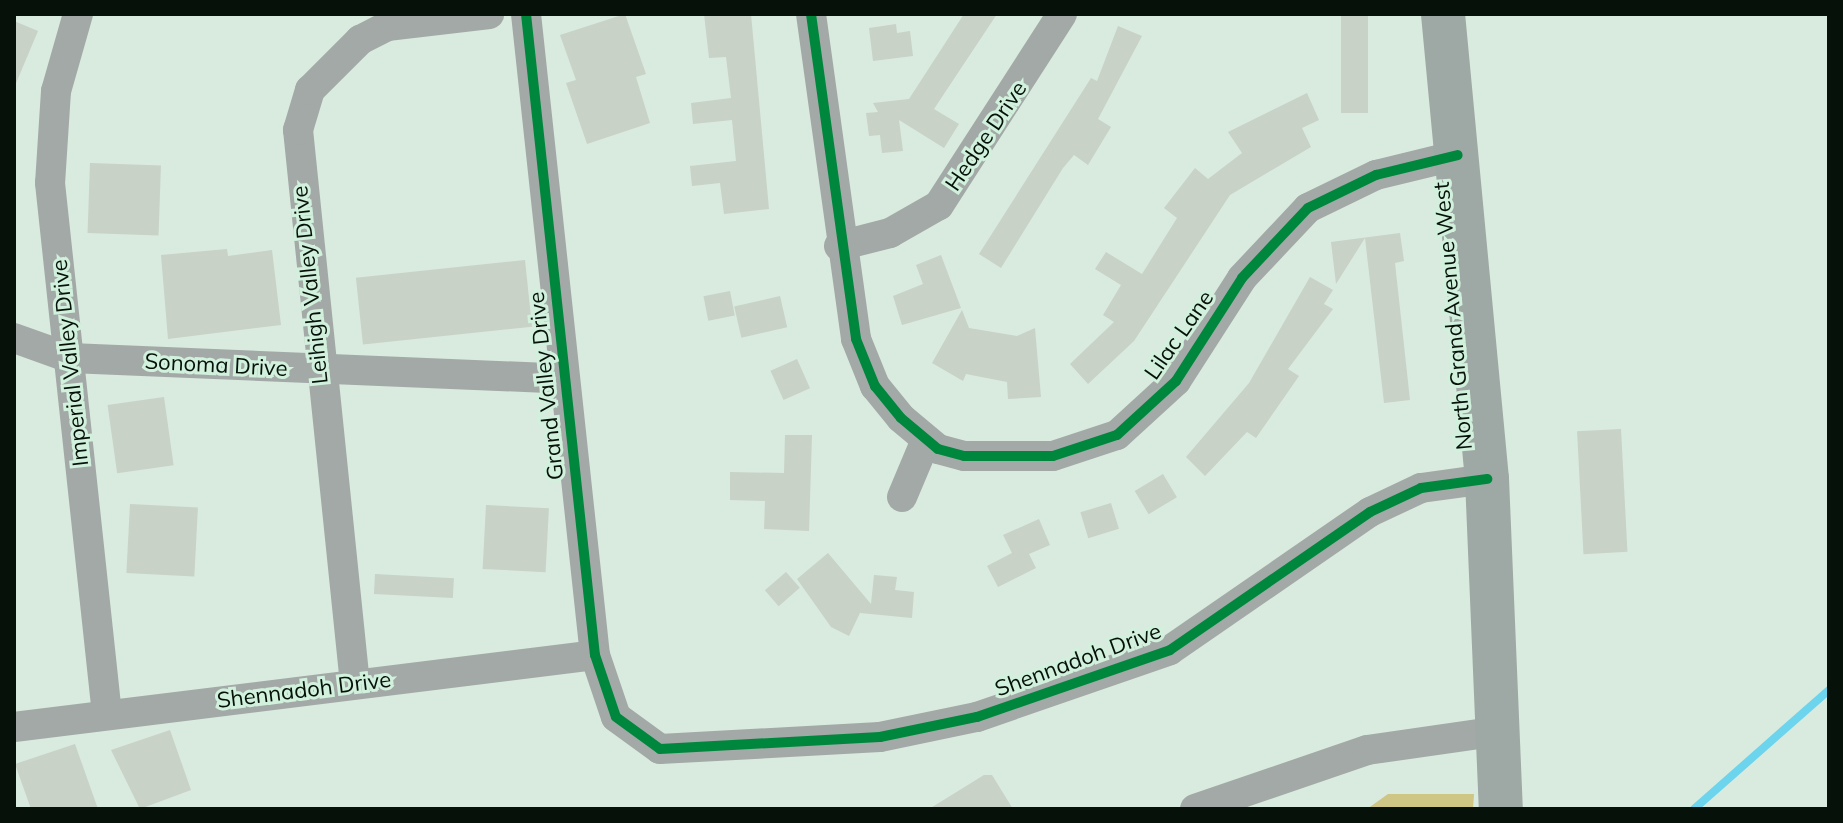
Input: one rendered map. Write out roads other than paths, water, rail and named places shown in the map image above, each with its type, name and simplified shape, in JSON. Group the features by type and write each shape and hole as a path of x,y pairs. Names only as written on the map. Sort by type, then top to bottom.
{"main road":[{"name":"North Grand Avenue West","path":"1443,14 1487,479 1501,809"}],"street":[{"name":"Imperial Valley Drive","path":"78,14 50,142 107,715"},
{"name":"Leihigh Valley Drive","path":"355,684 296,169 310,90 360,40 387,26 489,14"},
{"name":"Grand Valley Drive","path":"526,14 595,655 616,717 640,739"},
{"path":"811,14 846,301 875,386 926,440 902,497"},
{"name":"Hedge Drive","path":"839,246 890,233 939,205 1062,14"},
{"name":"Lilac Lane","path":"926,440 997,460 1053,456 1117,435 1176,381 1242,278 1308,208 1376,175 1458,155"},
{"name":"Sonoma Drive","path":"14,338 70,358 565,379"},
{"name":"Shennadoh Drive","path":"640,739 689,752 880,737 977,717 1170,650 1370,512 1421,488 1487,479"},
{"name":"Shennadoh Drive","path":"14,727 595,655"},
{"path":"1195,809 1367,750 1499,731"}],"waterway":[{"path":"1694,809 1829,690"}]}
